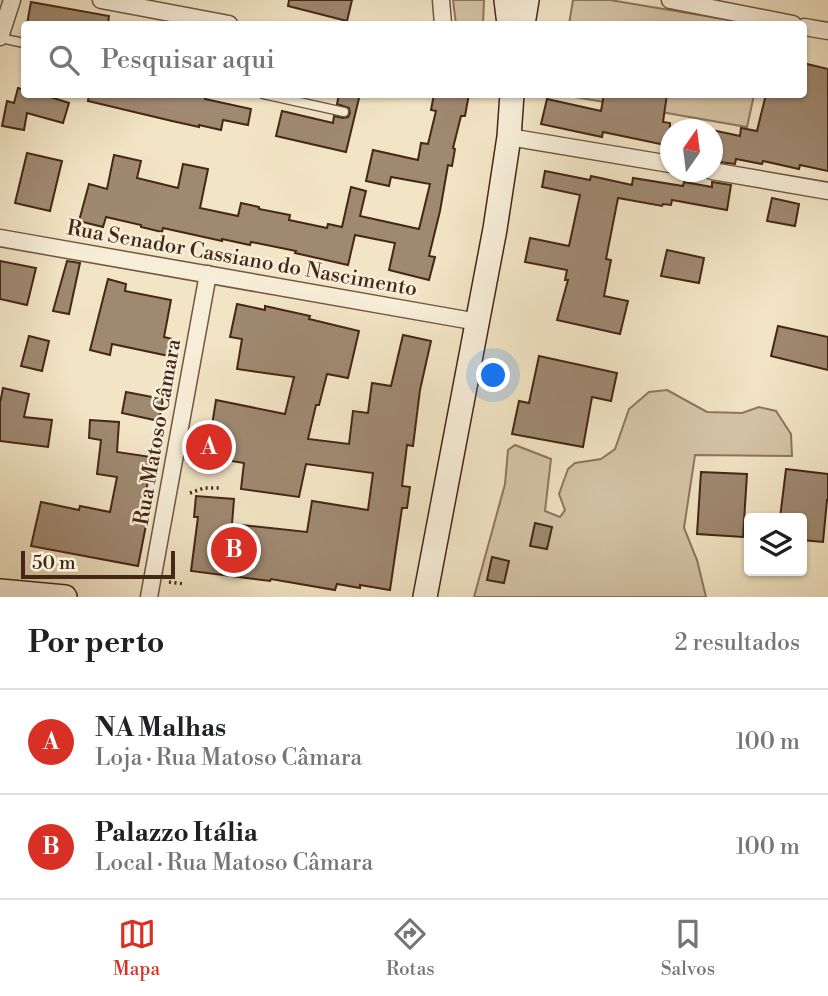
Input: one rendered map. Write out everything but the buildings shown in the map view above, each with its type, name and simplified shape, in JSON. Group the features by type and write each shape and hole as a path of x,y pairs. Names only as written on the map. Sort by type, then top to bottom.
{"main road":[{"path":"506,0 509,21"},
{"path":"524,21 527,0"},
{"path":"425,597 495,229 509,137 512,98"},
{"path":"0,591 65,597"}],"street":[{"path":"0,38 12,0"},
{"path":"102,0 213,21"},
{"path":"441,0 443,21"},
{"path":"670,0 778,21"},
{"path":"807,27 828,31"},
{"path":"509,137 660,162"},
{"path":"723,173 828,191"},
{"name":"Rua Senador Cassiano do Nascimento","path":"0,238 478,322"},
{"name":"Rua Matoso Câmara","path":"149,597 208,274"}],"lane":[{"path":"0,38 21,42"},
{"path":"280,98 344,112"}],"path":[{"path":"190,493 204,488 220,488"}],"shaded area":[{"path":"453,0 484,0 483,21 456,21"},
{"path":"573,0 610,0 735,21 570,21"},
{"path":"581,98 753,98 747,127 723,123 723,119 701,119"},
{"path":"667,390 707,412 742,413 759,407 776,411 791,434 792,456 695,455 684,528 697,560 706,597 474,597 505,484 508,450 515,445 551,459 545,511 560,517 565,510 559,494 568,469 575,463 601,459 615,449 629,409 649,392"}],"place":[{"name":"NA Malhas","path":"209,447"},
{"name":"Palazzo Itália","path":"234,550"}]}
